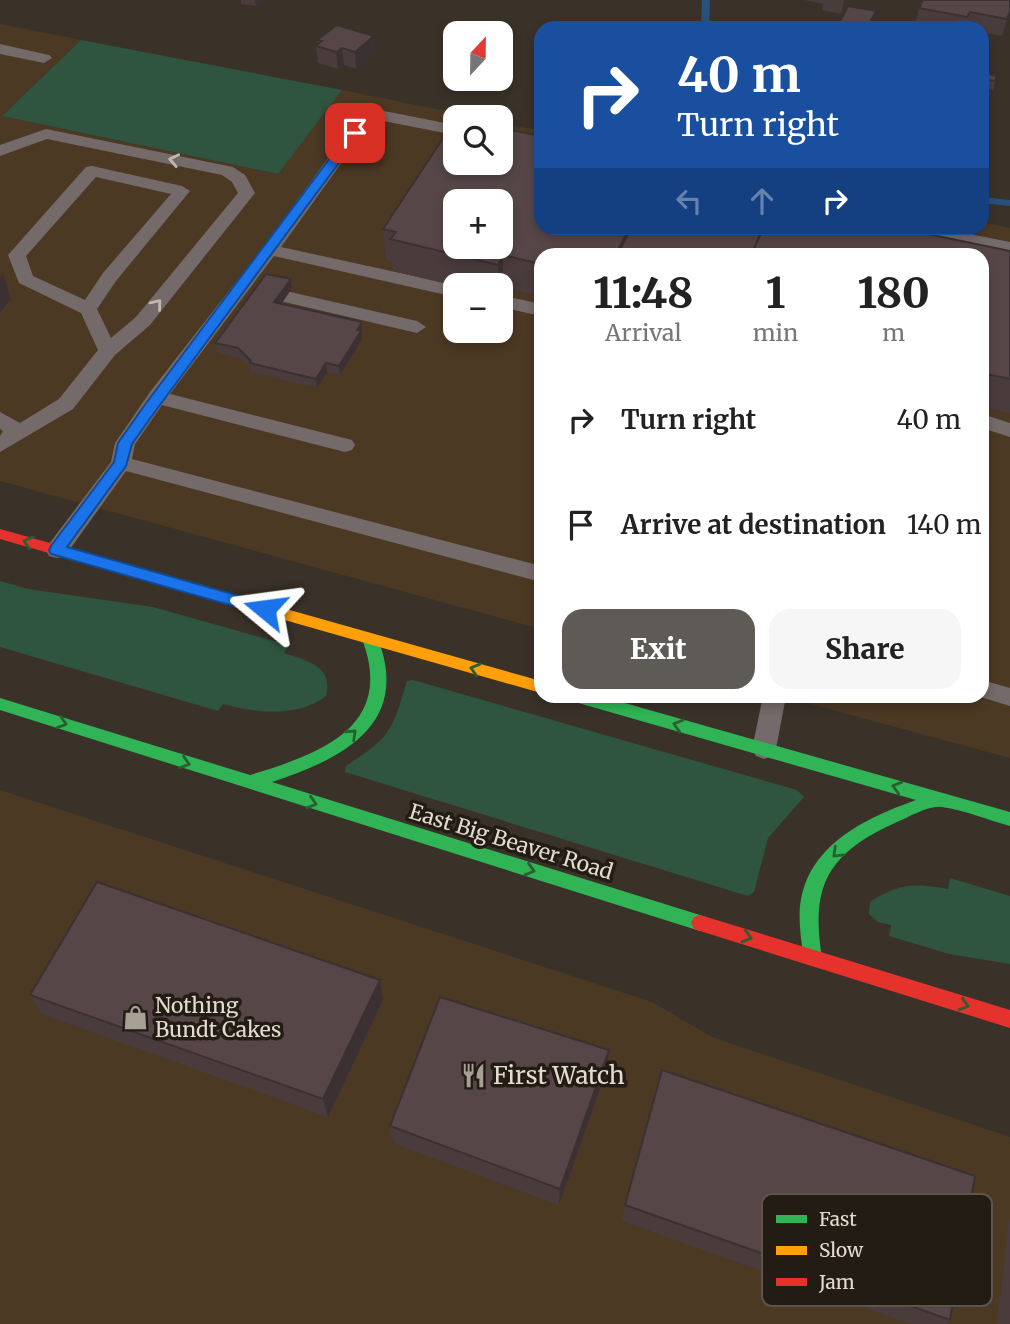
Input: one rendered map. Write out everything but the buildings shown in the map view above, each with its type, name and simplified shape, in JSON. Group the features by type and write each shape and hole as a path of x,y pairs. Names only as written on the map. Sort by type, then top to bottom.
{"main road":[{"path":"0,534 534,685"},
{"path":"247,783 296,768 331,751 354,734 370,714 380,687 379,665 370,639"},
{"path":"600,703 1010,820"},
{"name":"East Big Beaver Road","path":"0,704 1010,1019"},
{"path":"813,958 809,907 812,888 825,865 848,843 873,826 900,811 940,799"}],"lane":[{"path":"0,49 44,58"},
{"path":"57,550 121,463 125,443 369,113 443,128"},
{"path":"0,151 46,134 227,171 239,178 247,193 143,321 108,351 66,404 6,441"},
{"path":"88,309 109,278 182,191 92,172 18,255 25,279 88,309 108,351"},
{"path":"951,235 1010,247"},
{"path":"270,250 443,288"},
{"path":"239,287 261,292"},
{"path":"286,297 416,327"},
{"path":"513,304 534,308"},
{"path":"158,397 345,445"},
{"path":"0,419 13,428 6,441"},
{"path":"989,423 1010,430"},
{"path":"121,463 534,572"},
{"path":"989,691 1010,697"},
{"path":"764,749 774,703"}],"shaded area":[{"path":"0,24 81,40 2,116 277,174 342,90 443,111 443,175 513,175 513,125 534,130 534,235 989,235 989,224 1010,228 1010,758 807,703 989,703 989,248 534,248 534,627 0,481"},
{"path":"0,790 652,1002 712,1037 1010,1137 1010,1324 0,1324"}],"green space":[{"path":"81,40 342,90 278,174 2,116"},
{"path":"0,581 28,589 153,607 288,645 284,653 310,662 322,671 326,678 326,696 303,708 290,711 249,710 223,704 218,711 0,647"},
{"path":"413,680 797,790 804,797 768,838 754,892 748,896 345,772 346,766 372,748 388,731 407,681"},
{"path":"950,878 1010,896 1010,964 949,954 889,936 891,925 878,922 869,914 870,902 890,891 916,885 948,889"}],"waterway":[{"path":"705,21 706,0"},
{"path":"989,201 1010,203"}],"traffic: fast":[{"path":"247,783 288,770 332,750 366,722 376,703 380,681 379,665 370,639"},
{"path":"600,703 1010,819"},
{"path":"0,704 700,923"},
{"path":"813,958 809,929 810,899 816,878 828,861 860,833 900,813 940,799"}],"traffic: slow":[{"path":"272,611 534,685"}],"traffic: jam":[{"path":"0,534 272,611"},
{"path":"700,923 1010,1019"}],"place":[{"name":"Nothing Bundt Cakes","path":"135,1018"},
{"name":"First Watch","path":"473,1076"}],"route":[{"path":"265,609 57,550 121,463 125,443 149,409 355,133"}]}
